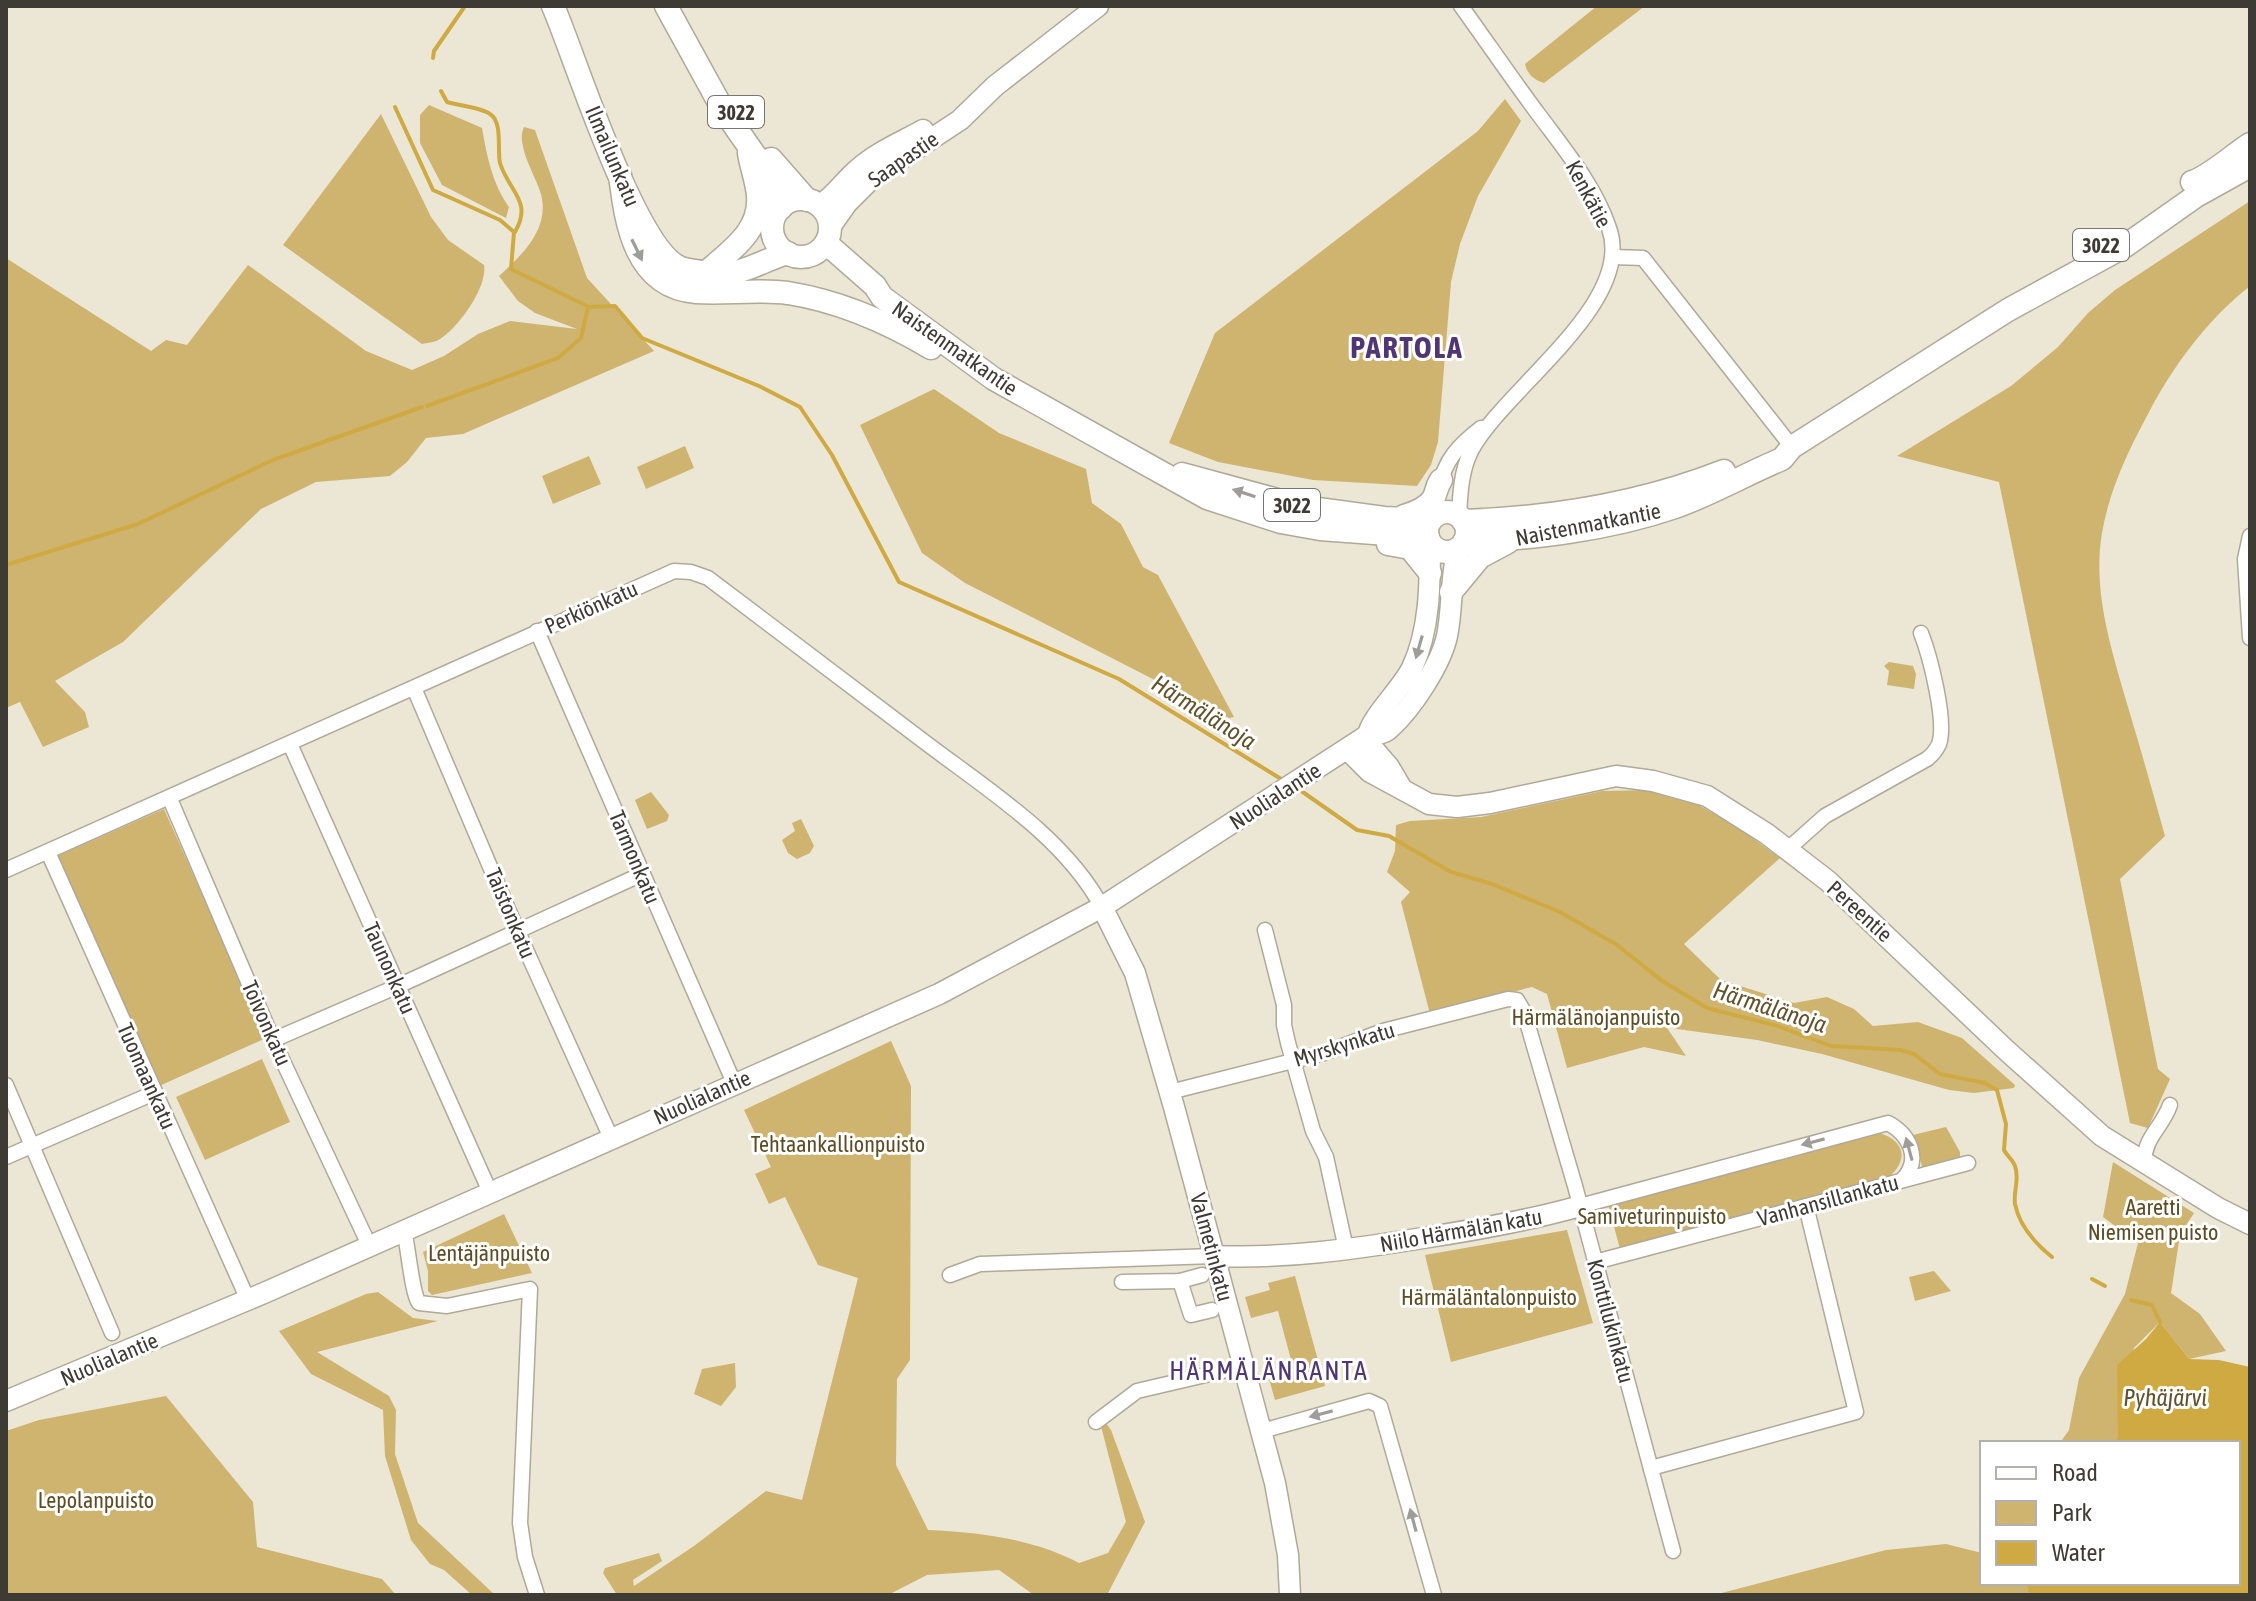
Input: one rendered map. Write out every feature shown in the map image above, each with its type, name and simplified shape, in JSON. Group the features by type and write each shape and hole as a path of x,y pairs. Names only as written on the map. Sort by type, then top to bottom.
{"main road":[{"name":"Ilmailunkatu","path":"553,6 620,175 662,254 682,269 708,271 739,271 796,255"},
{"name":"3022","path":"666,6 698,69 773,181 777,216 775,241 796,255"},
{"name":"3022","path":"683,6 705,58 739,116 771,159 825,212 828,235"},
{"name":"Naistenmatkantie","path":"1461,526 1512,539 1600,526 1675,507 1782,459 1792,447 2012,308 2125,246 2198,189 2223,161 2250,144"},
{"path":"708,271 741,242 756,215 758,192 747,145"},
{"name":"Naistenmatkantie","path":"2198,189 2250,166"},
{"path":"620,175 632,241 647,267 666,283 696,292 777,292 837,304 889,325 947,358 976,366"},
{"path":"708,271 745,256 757,245 777,216 798,199 814,202"},
{"path":"796,255 820,249 828,235"},
{"name":"Naistenmatkantie","path":"828,235 840,259 875,286 882,297 976,366 1083,430 1156,467 1207,498 1281,522 1354,532 1431,529"},
{"name":"Naistenmatkantie","path":"796,255 870,294 882,297"},
{"name":"Naistenmatkantie","path":"1461,526 1476,512 1543,509 1551,515 1618,504 1678,488 1774,450 1792,447"},
{"name":"Naistenmatkantie","path":"1156,467 1303,507 1346,515 1401,517 1431,529"},
{"path":"1401,517 1424,507 1433,499 1441,480"},
{"path":"1448,513 1461,526 1446,552 1431,529 1448,513"},
{"path":"1354,532 1367,542 1410,548 1430,573"},
{"path":"1451,592 1480,557 1512,539"}],"street":[{"name":"Kenkätie","path":"1431,529 1441,480 1454,453 1465,440 1490,421 1590,313 1613,257 1610,229 1594,196 1572,160 1461,6"},
{"name":"Saapastie","path":"828,235 847,203 872,178 960,120 972,111 982,97 1100,8"},
{"name":"Saapastie","path":"814,202 836,193 850,176 874,157 966,102 982,97"},
{"path":"1613,257 1643,258 1792,447"},
{"name":"Kenkätie","path":"1461,526 1468,458 1490,421"},
{"name":"Nuolialantie","path":"6,1401 248,1300 939,994 1102,907 1360,741 1390,729 1422,688 1437,663 1447,637 1461,526"},
{"name":"Nuolialantie","path":"1360,741 1399,691 1416,659 1425,623 1431,529"},
{"path":"2250,536 2245,559 2250,641"},
{"name":"Perkiönkatu","path":"6,870 674,571 691,572 708,578 1020,816 1051,843 1090,886 1102,907"},
{"name":"Tarmonkatu","path":"537,631 734,1083"},
{"path":"1788,849 1825,816 1932,755 1940,737 1933,673 1921,633"},
{"name":"Taistonkatu","path":"414,688 517,930 611,1138"},
{"name":"Pereentie","path":"1360,741 1370,772 1429,804 1457,807 1490,803 1616,776 1707,796 1788,849 1875,923 2006,1050 2097,1132 2218,1208 2250,1224"},
{"name":"Taunonkatu","path":"290,744 490,1192"},
{"name":"Toivonkatu","path":"170,799 273,1040 369,1245"},
{"name":"Tuomaankatu","path":"48,852 248,1300"},
{"path":"273,1040 642,874"},
{"name":"Valmetinkatu","path":"1102,907 1135,973 1170,1092 1262,1431 1280,1507 1290,1595"},
{"path":"1265,930 1284,1005 1284,1025 1313,1131 1326,1157 1346,1249"},
{"name":"Myrskynkatu","path":"1170,1092 1324,1053 1383,1031 1508,999 1517,1000"},
{"name":"Konttilukinkatu","path":"1517,1000 1524,1012 1580,1206 1673,1551"},
{"path":"6,1085 112,1333"},
{"path":"6,1157 154,1093"},
{"path":"2144,1162 2144,1147 2170,1105"},
{"name":"Niilo Härmälän katu","path":"1214,1256 1286,1255 1346,1249 1473,1230 1580,1206 1888,1123 1905,1134 1913,1157 1910,1173 1902,1180"},
{"name":"Vanhansillankatu","path":"1595,1262 1968,1163"},
{"path":"1651,1468 1856,1412 1806,1206"},
{"path":"404,1230 414,1297 419,1303 447,1306 530,1289 520,1523 525,1557 537,1595"},
{"path":"950,1275 980,1264 1214,1256"},
{"path":"1122,1282 1180,1281 1202,1275"},
{"path":"1180,1281 1191,1315 1212,1310"},
{"path":"1096,1422 1137,1391 1244,1366"},
{"path":"1262,1431 1369,1401 1380,1406 1434,1595"}],"green space":[{"path":"1597,6 1645,6 1544,83 1527,71 1525,64"},
{"path":"1505,99 1521,121 1478,196 1460,244 1451,282 1438,442 1431,465 1417,486 1313,480 1218,462 1169,443 1215,333 1478,131"},
{"path":"429,105 482,128 494,179 509,207 506,218 442,185 420,143 420,115"},
{"path":"381,114 431,217 448,240 484,265 477,295 463,317 438,340 422,344 283,245"},
{"path":"524,127 535,130 587,278 654,351 463,434 426,438 407,462 390,476 316,482 261,509 123,642 55,681 85,712 89,727 43,747 20,702 6,708 6,258 151,351 166,340 187,345 248,265 366,351 412,370 444,356 478,334 510,321 577,329 535,313 518,301 499,276 526,249 539,228 542,216 540,191 523,144"},
{"path":"2250,201 2250,286 2205,329 2158,396 2120,472 2102,533 2100,577 2105,621 2165,836 2120,879 2158,1069 2170,1079 2148,1128 2130,1123 1999,482 1897,456 2011,386 2058,347 2088,313 2115,290"},
{"path":"934,389 999,433 1086,469 1092,503 1121,524 1143,567 1158,575 1234,717 1229,718 965,583 922,553 860,425"},
{"path":"685,446 694,468 646,489 637,467"},
{"path":"589,456 601,484 553,504 542,476"},
{"path":"1889,662 1913,666 1916,674 1914,689 1887,685 1889,671 1884,666"},
{"name":"Härmälänojanpuisto","path":"1647,790 1687,798 1740,829 1780,858 1684,944 1721,980 1794,1003 1827,997 1854,1009 1873,1026 1918,1022 1962,1038 2015,1085 2014,1088 1974,1093 1949,1090 1822,1054 1757,1040 1677,1029 1661,1019 1686,1056 1644,1047 1567,1068 1547,994 1532,987 1430,1014 1401,902 1410,892 1387,872 1395,851 1396,825 1410,821 1481,817 1602,791"},
{"path":"651,792 669,815 667,821 647,829 635,800"},
{"path":"164,809 266,1038 157,1087 55,857"},
{"path":"801,819 814,846 810,853 797,859 788,853 782,840 795,831 792,823"},
{"name":"Tehtaankallionpuisto","path":"891,1041 911,1086 910,1360 897,1379 896,1465 928,1530 1006,1538 1044,1548 1079,1563 1108,1553 1126,1522 1097,1411 1111,1430 1145,1522 1107,1595 1034,1595 999,1570 927,1575 888,1595 617,1595 603,1573 605,1568 659,1553 662,1561 633,1580 634,1586 694,1546 766,1491 802,1500 858,1278 818,1265 785,1197 769,1204 755,1174 771,1167 744,1110"},
{"path":"262,1059 290,1122 205,1160 176,1097"},
{"path":"1946,1127 1960,1152 1960,1158 1923,1169 1913,1135"},
{"name":"Samiveturinpuisto","path":"1879,1133 1894,1140 1901,1151 1900,1163 1890,1176 1620,1249 1608,1204"},
{"name":"Aaretti Niemisen puisto","path":"2113,1162 2194,1213 2180,1235 2171,1293 2200,1314 2226,1351 2189,1359 2160,1322 2134,1348 2116,1441 2061,1441 2069,1430 2079,1378 2125,1294 2138,1243 2103,1217"},
{"name":"Lentäjänpuisto","path":"504,1214 532,1273 432,1295 428,1291 428,1271 423,1252"},
{"name":"Härmäläntalonpuisto","path":"1567,1230 1593,1323 1451,1362 1425,1255"},
{"path":"1934,1271 1951,1291 1915,1301 1909,1277"},
{"path":"1295,1276 1325,1386 1275,1400 1269,1379 1294,1371 1278,1311 1251,1318 1245,1297 1270,1290 1268,1283"},
{"path":"378,1292 413,1318 438,1321 317,1352 389,1396 396,1410 395,1454 418,1523 495,1595 472,1595 444,1570 430,1564 411,1540 385,1456 383,1410 311,1374 279,1331 366,1294"},
{"path":"735,1363 736,1387 721,1406 694,1394 702,1369"},
{"name":"Lepolanpuisto","path":"166,1396 253,1502 257,1547 382,1579 396,1595 6,1595 6,1431 39,1420"},
{"path":"1946,1544 1980,1552 1980,1585 2026,1585 2029,1595 1714,1595 1886,1550"}],"water":[{"name":"Pyhäjärvi","path":"2160,1322 2189,1359 2219,1360 2250,1367 2250,1595 2029,1595 2026,1585 2240,1585 2240,1441 2115,1441 2118,1437 2117,1365"}],"waterway":[{"path":"433,58 434,51 465,6"},
{"path":"441,91 447,102 481,110 490,114 497,123 500,163 521,204 522,212 515,232"},
{"name":"Härmälänoja","path":"395,107 433,190 500,220 514,232 511,269 589,307 615,306 642,338 759,386 800,407 832,455 899,582 1119,679 1286,782"},
{"path":"427,406 558,358 581,338 588,307"},
{"path":"6,565 138,524 273,460 422,407"},
{"name":"Härmälänoja","path":"1297,788 1357,830 1389,836 1451,872 1492,884 1560,912 1617,945 1661,980 1707,1008 1778,1026 1831,1046 1901,1050 1914,1054 1940,1074 1985,1083 1997,1090 2006,1124 2004,1150 2016,1171 2017,1212 2029,1234 2052,1257"},
{"name":"Härmälänoja","path":"2092,1279 2105,1286"},
{"name":"Härmälänoja","path":"2131,1300 2152,1305 2160,1322"}],"district":[{"name":"PARTOLA","path":"1407,347"},
{"name":"HÄRMÄLÄNRANTA","path":"1269,1371"}]}
